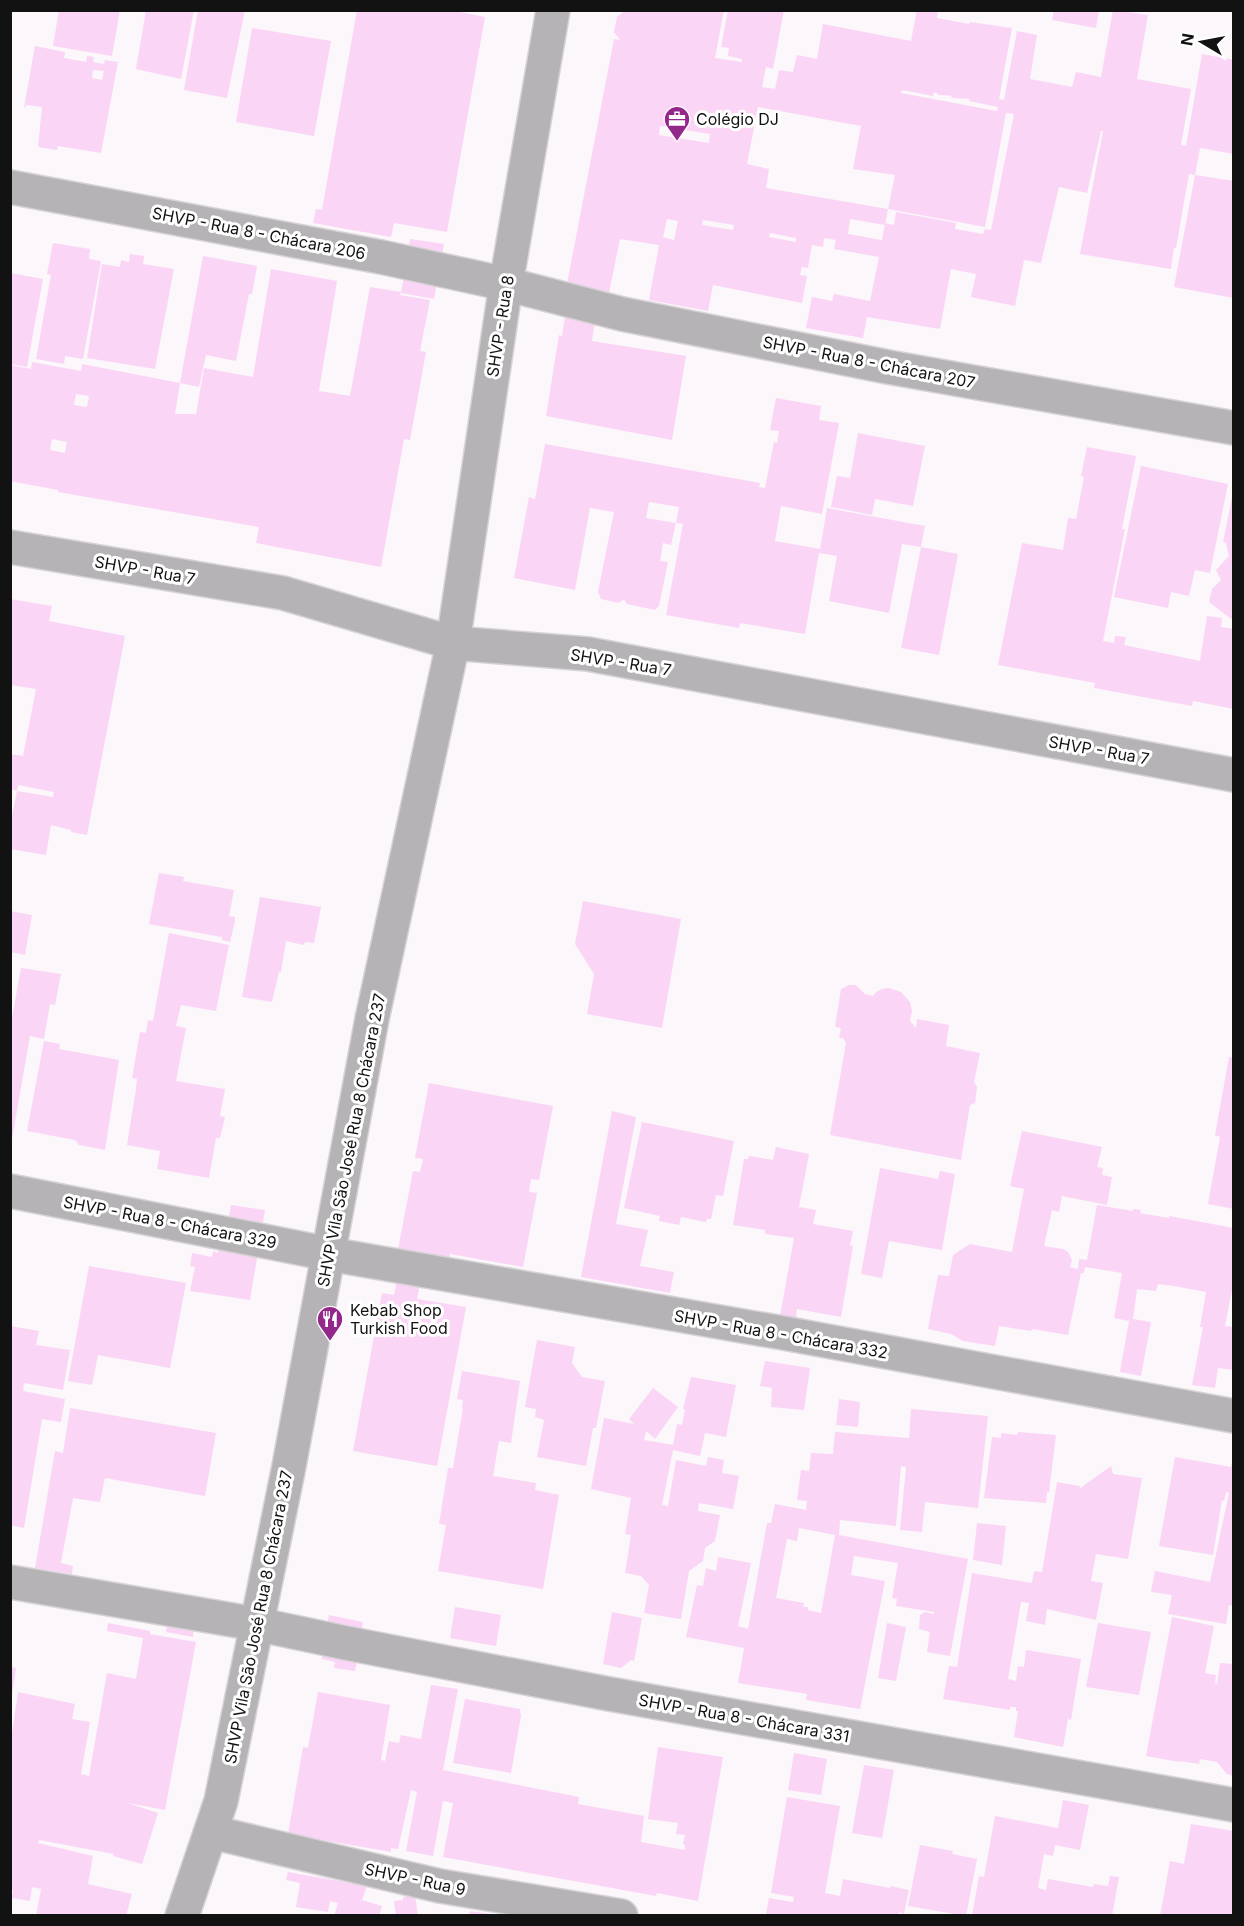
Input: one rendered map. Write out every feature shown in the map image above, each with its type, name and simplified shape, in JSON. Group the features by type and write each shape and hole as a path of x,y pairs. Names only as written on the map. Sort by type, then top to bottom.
{"street":[{"name":"SHVP - Rua 8","path":"453,643 506,284 553,10"},
{"name":"SHVP - Rua 8 - Chácara 206","path":"10,187 224,226 506,284"},
{"name":"SHVP - Rua 8 - Chácara 207","path":"506,284 622,314 819,353 1233,428"},
{"name":"SHVP - Rua 7","path":"10,548 283,593 453,643 588,654 1233,775"},
{"name":"SHVP Vila São José Rua 8 Chácara 237","path":"182,1916 221,1801 289,1466 372,1019 453,643"},
{"name":"SHVP - Rua 8 - Chácara 329","path":"10,1191 329,1254"},
{"name":"SHVP - Rua 8 - Chácara 332","path":"329,1254 801,1336 1233,1416"},
{"name":"SHVP - Rua 8 - Chácara 331","path":"10,1582 256,1624 604,1693 1233,1805"},
{"name":"SHVP - Rua 9","path":"211,1832 442,1901 621,1916"}],"building":[{"path":"59,10 120,10 112,56 53,46"},
{"path":"146,10 194,10 181,79 136,69"},
{"path":"198,10 245,10 227,98 184,90"},
{"path":"357,10 450,10 485,17 447,232 394,223 391,237 313,223 316,209 322,210"},
{"path":"626,10 724,10 715,58 742,62 742,59 728,56 729,48 721,47 728,10 784,10 773,69 766,67 762,87 775,89 779,70 793,72 797,55 817,59 823,24 911,41 917,10 938,10 937,18 1012,28 999,99 1004,100 1017,31 1037,35 1030,79 1072,87 1076,72 1101,77 1113,10 1148,15 1137,79 1191,89 1181,145 1186,146 1202,54 1234,60 1234,154 1200,148 1195,175 1189,174 1171,269 1080,254 1103,131 1101,131 1087,193 1059,187 1041,263 1024,260 1015,306 971,297 976,274 951,269 940,329 867,317 863,338 806,328 812,297 832,301 834,294 870,301 879,257 834,249 836,240 824,238 823,247 812,245 808,268 802,267 800,275 807,276 802,303 713,285 708,311 649,300 659,245 620,239 609,293 588,288 595,321 592,341 686,356 672,440 546,416 559,335 562,336 570,285 567,284 614,39 620,40 614,32 617,17","holes":["902,90 933,96 934,92 938,95 970,99 969,101 998,107 997,111 901,93","758,107 861,126 853,169 895,175 888,209 766,188 769,169 747,164","1006,113 1014,114 991,230 985,229 983,234 955,229 956,223 896,212 894,225 885,223 888,209 985,227","660,126 710,134 709,143 659,135","667,219 678,221 674,240 663,237","850,219 885,225 882,240 848,234","703,220 734,225 733,230 702,225","770,233 796,238 796,242 769,237"]},
{"path":"1054,10 1099,10 1096,28 1052,20"},
{"path":"252,28 331,41 314,136 236,122"},
{"path":"35,46 65,52 64,58 86,62 87,56 94,57 93,62 104,64 105,60 118,62 101,153 58,146 57,150 38,147 42,107 27,105 24,108","holes":["93,70 104,71 102,80 92,78"]},
{"path":"1195,175 1234,181 1234,298 1174,287"},
{"path":"410,239 444,244 434,299 401,293"},
{"path":"53,243 90,249 89,259 101,261 83,359 65,356 64,364 36,359 51,275 47,274"},
{"path":"130,254 144,256 143,264 174,269 155,369 87,358 102,264 120,267 121,260 129,262"},
{"path":"203,256 257,266 236,361 206,355 199,387 180,383"},
{"path":"271,269 337,281 319,391 350,396 370,287 430,300 420,351 426,352 410,440 404,439 381,567 256,543 259,527 58,492 58,490 10,481 10,365 31,369 32,362 81,371 82,364 180,383 175,414 196,414 204,368 253,377","holes":["76,394 89,396 87,407 74,405","52,439 67,442 65,453 50,450"]},
{"path":"10,273 43,279 27,367 10,364"},
{"path":"776,398 821,406 819,420 839,423 822,514 781,506 775,541 820,549 827,508 925,526 921,547 902,544 889,613 829,601 837,556 819,553 805,634 740,623 739,628 666,615 683,524 676,523 671,545 663,543 660,561 668,562 659,606 655,610 627,604 624,599 619,603 601,599 598,592 614,512 590,508 575,590 514,578 529,497 535,499 545,444 760,483 759,487 765,488 774,442 777,443 779,431 770,430","holes":["649,502 679,507 676,523 646,518"]},
{"path":"858,433 925,446 913,506 875,499 872,515 831,507 837,476 850,478"},
{"path":"1087,447 1136,456 1122,529 1125,529 1103,641 1114,643 1115,636 1126,637 1124,645 1200,661 1207,616 1222,618 1221,627 1234,629 1234,709 1193,701 1192,706 1094,688 1095,683 998,665 1022,543 1063,550 1068,518 1076,519"},
{"path":"1141,466 1228,484 1210,573 1195,570 1189,596 1171,592 1168,608 1114,597"},
{"path":"1232,497 1234,616 1231,619 1209,602 1212,589 1221,580 1216,570 1229,556 1226,543 1223,542"},
{"path":"921,547 958,554 939,655 901,648"},
{"path":"10,599 52,606 49,621 125,636 87,835 51,825 46,855 10,849 10,826 17,791 10,789 10,754 23,756 36,689 10,685","holes":["18,785 54,792 53,797 17,791"]},
{"path":"159,873 184,877 183,881 234,890 229,916 235,917 235,921 230,942 222,940 222,937 149,924"},
{"path":"260,897 321,907 314,943 305,942 304,945 286,941 281,972 279,972 272,1002 242,997"},
{"path":"583,901 681,919 662,1028 587,1014 594,974 575,944"},
{"path":"10,911 32,915 25,955 10,952"},
{"path":"169,933 229,945 216,1011 181,1005 176,1026 186,1028 176,1081 225,1089 220,1116 225,1117 220,1138 216,1138 209,1178 157,1169 160,1151 127,1145 137,1079 132,1078 140,1032 146,1033 148,1020 153,1021"},
{"path":"21,968 61,974 55,1005 50,1004 44,1039 30,1036 12,1139 10,1029"},
{"path":"849,985 856,985 865,994 873,996 882,989 889,988 901,992 910,1002 912,1011 910,1021 916,1028 917,1019 949,1025 946,1046 980,1053 974,1082 977,1087 975,1103 970,1105 961,1160 830,1135 846,1043 843,1038 839,1038 841,1028 835,1027 841,989"},
{"path":"44,1041 60,1044 59,1049 119,1060 105,1150 79,1145 75,1140 27,1131"},
{"path":"1229,1057 1234,1058 1234,1209 1208,1204 1220,1137 1215,1135"},
{"path":"429,1083 553,1106 539,1180 531,1179 529,1192 537,1193 523,1267 450,1254 447,1267 423,1270 417,1299 466,1307 437,1466 353,1451 382,1293 394,1295 400,1266 395,1265 413,1171 420,1172 423,1159 415,1158"},
{"path":"612,1111 636,1117 616,1224 648,1230 640,1266 674,1272 670,1293 581,1277"},
{"path":"642,1122 734,1141 723,1196 716,1195 711,1219 707,1219 706,1222 681,1217 679,1225 659,1221 660,1216 624,1208"},
{"path":"1022,1131 1102,1147 1097,1167 1103,1168 1102,1175 1112,1177 1107,1205 1062,1196 1059,1212 1052,1210 1044,1246 1068,1252 1072,1260 1070,1267 1078,1269 1079,1259 1087,1260 1097,1205 1133,1211 1133,1209 1141,1210 1140,1213 1234,1228 1234,1279 1225,1326 1234,1327 1234,1370 1218,1368 1215,1388 1192,1385 1203,1327 1200,1327 1206,1292 1174,1286 1158,1284 1156,1291 1137,1289 1133,1319 1151,1322 1141,1376 1120,1372 1129,1321 1114,1318 1122,1273 1085,1267 1084,1273 1081,1273 1068,1335 999,1326 995,1346 963,1341 951,1334 928,1329 938,1275 949,1276 953,1255 970,1244 1012,1252 1024,1189 1010,1186"},
{"path":"776,1147 809,1154 799,1207 816,1210 813,1224 853,1231 850,1245 853,1246 841,1317 797,1309 796,1319 780,1316 794,1238 765,1234 765,1230 733,1225 744,1159 748,1159 749,1156 773,1160"},
{"path":"880,1168 938,1179 940,1171 955,1174 942,1250 889,1241 882,1278 861,1274"},
{"path":"231,1205 265,1210 250,1300 190,1291 195,1267 190,1266 192,1253 212,1257 213,1251 218,1253 221,1236 225,1237"},
{"path":"89,1266 186,1283 170,1368 98,1355 92,1385 68,1381"},
{"path":"10,1326 39,1331 36,1345 70,1350 63,1390 24,1383 23,1391 65,1399 61,1422 42,1419 24,1528 10,1525"},
{"path":"537,1340 575,1347 572,1363 582,1377 605,1381 586,1466 537,1457 544,1420 535,1417 536,1409 525,1407"},
{"path":"765,1361 810,1368 804,1410 771,1407 772,1388 760,1386"},
{"path":"462,1371 520,1381 511,1443 499,1441 493,1476 536,1483 535,1490 559,1495 543,1589 438,1571 446,1525 439,1524 448,1468 453,1468 463,1408 463,1400 457,1399"},
{"path":"691,1377 736,1385 726,1437 705,1433 700,1456 673,1450 662,1505 668,1506 676,1460 706,1466 708,1457 724,1460 722,1473 739,1476 733,1509 699,1503 698,1511 720,1515 715,1541 705,1548 703,1561 689,1571 681,1619 679,1619 644,1613 649,1585 641,1576 625,1573 631,1535 625,1534 631,1498 591,1489 604,1418 634,1424 629,1419 653,1388 678,1407 655,1439 646,1431 644,1440 673,1445 677,1424 682,1425 685,1410 683,1409"},
{"path":"839,1399 860,1402 858,1427 836,1425"},
{"path":"70,1408 216,1433 205,1496 105,1478 100,1502 73,1498 61,1563 73,1566 72,1574 35,1568 55,1451 63,1453"},
{"path":"911,1409 988,1416 978,1508 925,1502 922,1532 900,1530 906,1467 901,1466 896,1526 840,1520 839,1535 968,1559 950,1656 927,1652 930,1632 919,1629 920,1615 925,1612 934,1614 934,1612 896,1606 897,1599 892,1598 898,1563 854,1556 851,1575 885,1581 860,1709 806,1700 807,1694 738,1683 744,1648 686,1637 697,1585 703,1586 706,1568 716,1571 718,1557 751,1563 738,1626 748,1629 767,1523 771,1523 775,1504 806,1510 807,1501 797,1500 801,1470 809,1471 811,1453 833,1454 835,1432 909,1438","holes":["799,1528 835,1535 821,1613 808,1610 808,1607 803,1607 804,1603 776,1598 787,1539 797,1541"]},
{"path":"1018,1432 1056,1435 1046,1503 984,1498 992,1437 1001,1438 1001,1433 1017,1435"},
{"path":"1175,1457 1231,1467 1234,1463 1234,1606 1229,1605 1226,1624 1168,1614 1172,1595 1151,1592 1155,1571 1210,1582 1229,1493 1226,1492 1224,1501 1222,1500 1213,1555 1159,1546"},
{"path":"1111,1466 1113,1474 1142,1478 1128,1559 1096,1554 1091,1581 1103,1583 1096,1620 1047,1609 1045,1625 1026,1621 1029,1603 1021,1602 1008,1679 1016,1681 1018,1666 1024,1667 1026,1650 1081,1659 1071,1720 1068,1719 1063,1747 1014,1737 1018,1711 1016,1707 1010,1707 1010,1710 943,1699 949,1666 957,1667 972,1573 1032,1583 1034,1571 1042,1572 1057,1482 1080,1486 1079,1489"},
{"path":"977,1523 1006,1526 1002,1565 973,1560"},
{"path":"455,1607 501,1615 496,1646 450,1638"},
{"path":"612,1612 642,1618 634,1661 631,1660 621,1668 603,1664"},
{"path":"169,1614 194,1628 193,1637 166,1632"},
{"path":"329,1615 363,1622 362,1629 364,1629 355,1671 334,1668 335,1662 322,1659"},
{"path":"1172,1617 1214,1626 1205,1673 1216,1675 1215,1683 1217,1684 1220,1663 1234,1664 1234,1776 1227,1774 1217,1762 1200,1759 1199,1764 1146,1756"},
{"path":"108,1623 150,1631 150,1634 196,1642 165,1810 128,1803 158,1813 142,1864 113,1856 114,1854 39,1840 38,1843 93,1856 88,1884 132,1894 126,1916 36,1916 41,1889 32,1887 30,1901 12,1898 13,1890 10,1889 10,1747 18,1692 75,1704 72,1719 90,1722 81,1774 89,1776 107,1673 136,1679 143,1638 107,1631"},
{"path":"887,1623 906,1627 896,1681 878,1678"},
{"path":"1098,1623 1151,1632 1139,1695 1086,1687"},
{"path":"10,1667 16,1668 12,1695 10,1695"},
{"path":"431,1685 458,1689 443,1770 579,1797 578,1804 644,1816 641,1842 685,1850 683,1844 685,1835 676,1834 678,1823 648,1819 658,1747 723,1757 698,1901 657,1893 656,1896 443,1857 453,1803 443,1801 433,1856 406,1851 417,1792 411,1790 398,1849 391,1848 391,1852 288,1834 303,1747 308,1748 318,1692 390,1705 381,1760 385,1761 389,1741 399,1743 401,1735 421,1739"},
{"path":"465,1699 520,1709 521,1716 511,1773 453,1763"},
{"path":"794,1753 827,1759 821,1795 788,1790"},
{"path":"864,1765 894,1770 882,1838 852,1833"},
{"path":"787,1797 840,1806 825,1893 840,1896 843,1879 909,1890 904,1914 899,1912 898,1916 766,1914 769,1898 793,1902 794,1897 771,1893"},
{"path":"1063,1800 1089,1805 1080,1850 1055,1845 1053,1856 1044,1854 1038,1888 1046,1890 1048,1879 1093,1887 1094,1884 1108,1886 1110,1876 1119,1877 1112,1916 972,1916 979,1876 984,1877 995,1816 1058,1828"},
{"path":"1191,1824 1234,1831 1234,1916 1160,1916 1170,1861 1184,1864"},
{"path":"920,1845 953,1851 952,1854 977,1859 966,1916 908,1906"},
{"path":"288,1872 367,1886 362,1900 382,1906 379,1916 334,1916 338,1903 330,1901 328,1912 296,1907 300,1883 286,1880"},
{"path":"415,1895 418,1916 396,1916 394,1901"},
{"path":"470,1911 490,1914 489,1916 469,1916"}],"place":[{"name":"Colégio DJ","path":"677,142"},
{"name":"Kebab Shop Turkish Food","path":"330,1342"}]}
